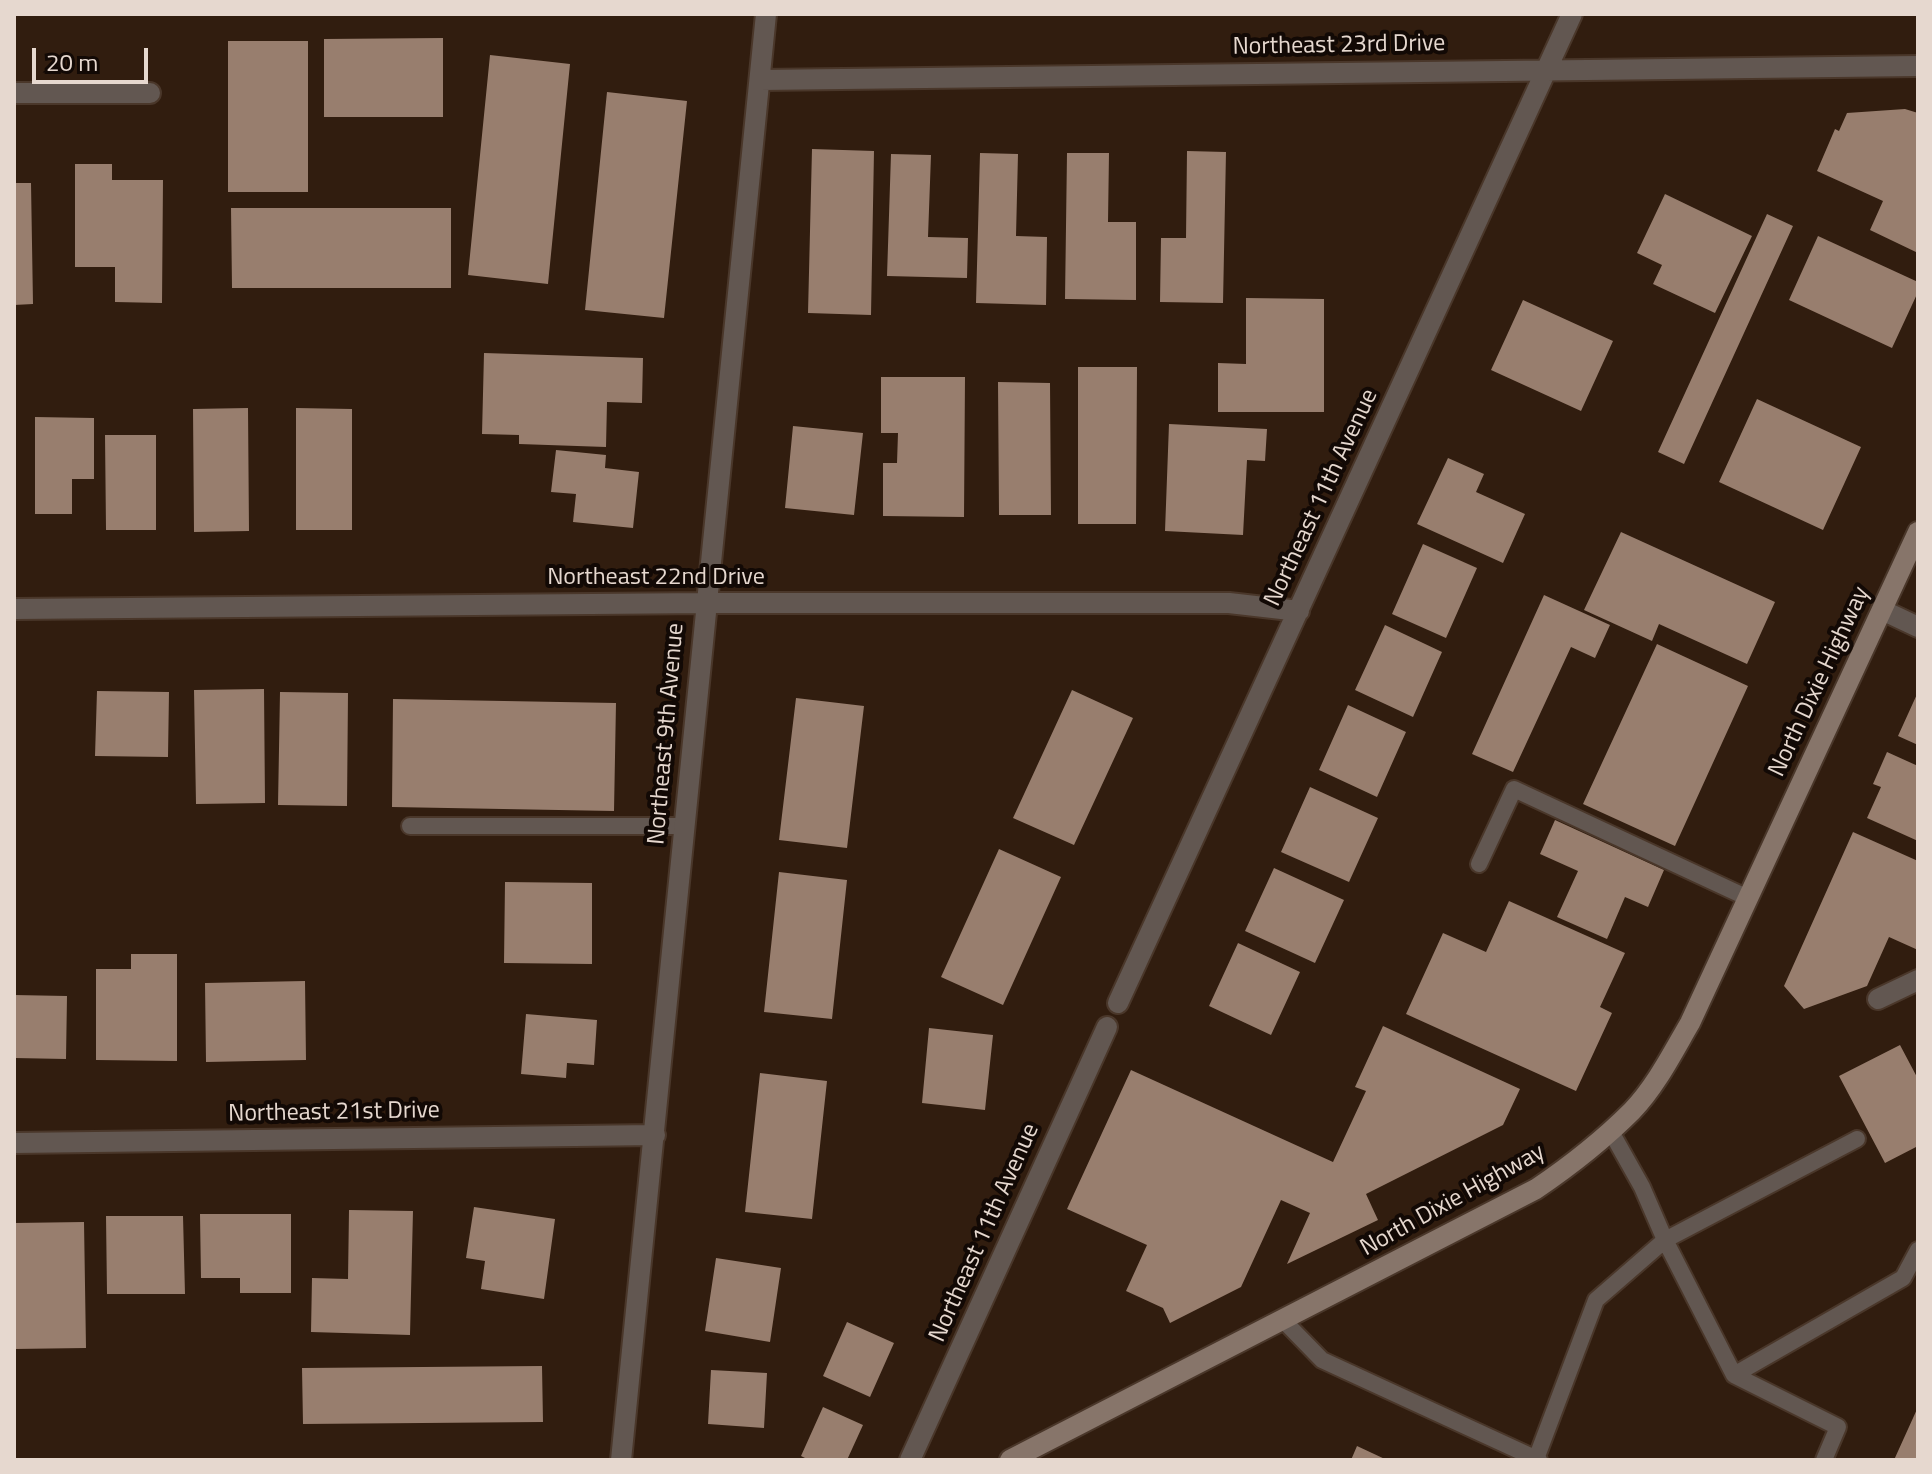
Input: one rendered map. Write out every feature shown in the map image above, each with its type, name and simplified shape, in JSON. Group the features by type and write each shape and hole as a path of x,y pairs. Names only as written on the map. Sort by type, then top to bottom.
{"street":[{"name":"Northeast 9th Avenue","path":"621,1460 766,14"},
{"name":"Northeast 11th Avenue","path":"1118,1003 1572,14"},
{"name":"Northeast 23rd Drive","path":"760,80 1918,66"},
{"path":"14,93 150,93"},
{"name":"North Dixie Highway","path":"1010,1460 1536,1189 1572,1164 1634,1109 1690,1023 1918,532"},
{"name":"Northeast 22nd Drive","path":"14,609 706,603 1229,603 1299,611"},
{"path":"1882,610 1918,627"},
{"path":"1878,999 1918,980"},
{"name":"Northeast 11th Avenue","path":"910,1460 1107,1027"},
{"name":"Northeast 21st Drive","path":"14,1143 655,1135"}],"lane":[{"path":"1479,864 1514,789 1748,898"},
{"path":"410,826 684,826"},
{"path":"1610,1130 1642,1187 1665,1240 1734,1375 1838,1427 1824,1460"},
{"path":"1283,1320 1322,1360 1537,1459 1596,1300 1665,1240 1857,1139"},
{"path":"1734,1375 1903,1278 1918,1250"}],"building":[{"path":"443,38 443,117 324,117 324,39"},
{"path":"228,41 308,41 308,192 228,192"},
{"path":"490,55 570,64 548,284 468,275"},
{"path":"607,92 687,101 664,318 585,310"},
{"path":"1905,109 1918,113 1918,253 1870,230 1883,201 1817,171 1835,129 1839,131 1847,113"},
{"path":"812,149 874,151 871,315 808,313"},
{"path":"1187,151 1226,152 1223,303 1160,302 1161,238 1186,238"},
{"path":"980,153 1018,154 1016,236 1047,237 1046,305 976,303"},
{"path":"1067,153 1109,153 1108,222 1136,222 1136,300 1065,299"},
{"path":"891,154 931,155 928,237 968,238 967,278 887,276"},
{"path":"75,164 112,164 112,180 163,180 162,303 115,302 115,267 75,267"},
{"path":"14,183 31,183 33,304 14,305"},
{"path":"1665,194 1752,236 1715,313 1653,284 1662,265 1637,253"},
{"path":"231,208 451,208 451,288 232,288"},
{"path":"1767,214 1793,226 1684,464 1658,452"},
{"path":"1818,236 1918,282 1918,292 1892,348 1789,300"},
{"path":"1246,298 1324,299 1324,412 1218,412 1218,363 1246,364"},
{"path":"1523,300 1613,341 1581,411 1491,370"},
{"path":"484,353 643,358 642,403 607,402 606,447 519,444 519,435 482,434"},
{"path":"1078,367 1137,367 1136,524 1078,524"},
{"path":"881,377 965,377 964,517 883,516 883,463 897,463 898,433 881,433"},
{"path":"998,382 1050,383 1051,515 999,515"},
{"path":"1757,399 1861,447 1823,530 1719,482"},
{"path":"248,408 249,531 194,532 193,409"},
{"path":"296,408 352,409 352,530 296,530"},
{"path":"35,417 94,418 94,479 72,479 72,514 35,514"},
{"path":"1169,424 1267,429 1265,461 1247,460 1243,535 1165,531"},
{"path":"793,426 863,433 854,515 785,508"},
{"path":"105,435 156,435 156,530 106,530"},
{"path":"556,450 606,455 605,468 639,472 633,528 573,522 576,494 551,492"},
{"path":"1448,458 1484,474 1476,492 1525,514 1503,563 1417,524"},
{"path":"1621,532 1775,602 1747,664 1659,624 1652,641 1584,610"},
{"path":"1423,544 1477,568 1446,638 1392,614"},
{"path":"1544,595 1610,625 1595,658 1571,647 1513,772 1472,754"},
{"path":"1385,625 1442,652 1413,717 1355,690"},
{"path":"1657,644 1748,686 1675,846 1583,804"},
{"path":"264,689 265,803 196,804 194,690"},
{"path":"1072,690 1133,718 1074,845 1013,818"},
{"path":"97,691 169,692 168,757 95,756"},
{"path":"280,692 348,693 347,806 278,805"},
{"path":"1918,692 1918,745 1898,736"},
{"path":"796,698 864,706 847,848 779,840"},
{"path":"393,699 616,703 614,811 392,807"},
{"path":"1348,705 1406,732 1377,797 1319,770"},
{"path":"1887,752 1918,766 1918,841 1867,818 1881,787 1873,784"},
{"path":"1310,787 1378,818 1349,882 1281,852"},
{"path":"1555,820 1664,870 1648,907 1625,897 1607,939 1557,917 1578,871 1540,854"},
{"path":"1853,832 1918,861 1918,950 1889,937 1867,986 1804,1009 1784,986"},
{"path":"999,849 1061,877 1003,1005 941,977"},
{"path":"1274,868 1344,900 1315,963 1245,931"},
{"path":"779,872 847,880 832,1019 764,1012"},
{"path":"505,882 592,883 592,964 504,963"},
{"path":"1509,901 1625,953 1600,1007 1612,1013 1576,1091 1406,1014 1443,933 1486,952"},
{"path":"1238,943 1300,972 1271,1035 1209,1006"},
{"path":"131,954 177,954 177,1061 96,1060 96,969 131,969"},
{"path":"305,981 306,1060 206,1062 205,983"},
{"path":"14,995 67,996 66,1059 14,1058"},
{"path":"526,1014 597,1020 594,1065 567,1063 566,1078 521,1074"},
{"path":"1383,1026 1520,1089 1503,1125 1366,1194 1378,1220 1287,1264 1310,1213 1281,1200 1241,1287 1170,1323 1163,1308 1126,1291 1147,1245 1067,1209 1131,1070 1333,1162 1366,1091 1355,1087"},
{"path":"929,1028 993,1035 985,1110 922,1103"},
{"path":"1900,1045 1918,1079 1918,1146 1885,1163 1839,1076"},
{"path":"760,1073 827,1081 812,1219 745,1212"},
{"path":"474,1207 555,1219 544,1299 481,1289 485,1261 466,1258"},
{"path":"349,1210 413,1211 410,1335 311,1332 312,1278 348,1279"},
{"path":"200,1214 291,1214 291,1293 240,1293 240,1278 201,1278"},
{"path":"106,1216 183,1216 185,1294 107,1294"},
{"path":"84,1222 86,1348 14,1349 14,1223"},
{"path":"716,1258 781,1268 770,1342 705,1331"},
{"path":"847,1322 894,1343 870,1397 823,1376"},
{"path":"542,1366 543,1422 303,1424 302,1368"},
{"path":"711,1370 767,1373 764,1428 708,1424"},
{"path":"823,1407 863,1425 847,1460 809,1460 801,1456"},
{"path":"1918,1407 1918,1460 1894,1460"},
{"path":"1357,1446 1387,1460 1351,1460"}]}
